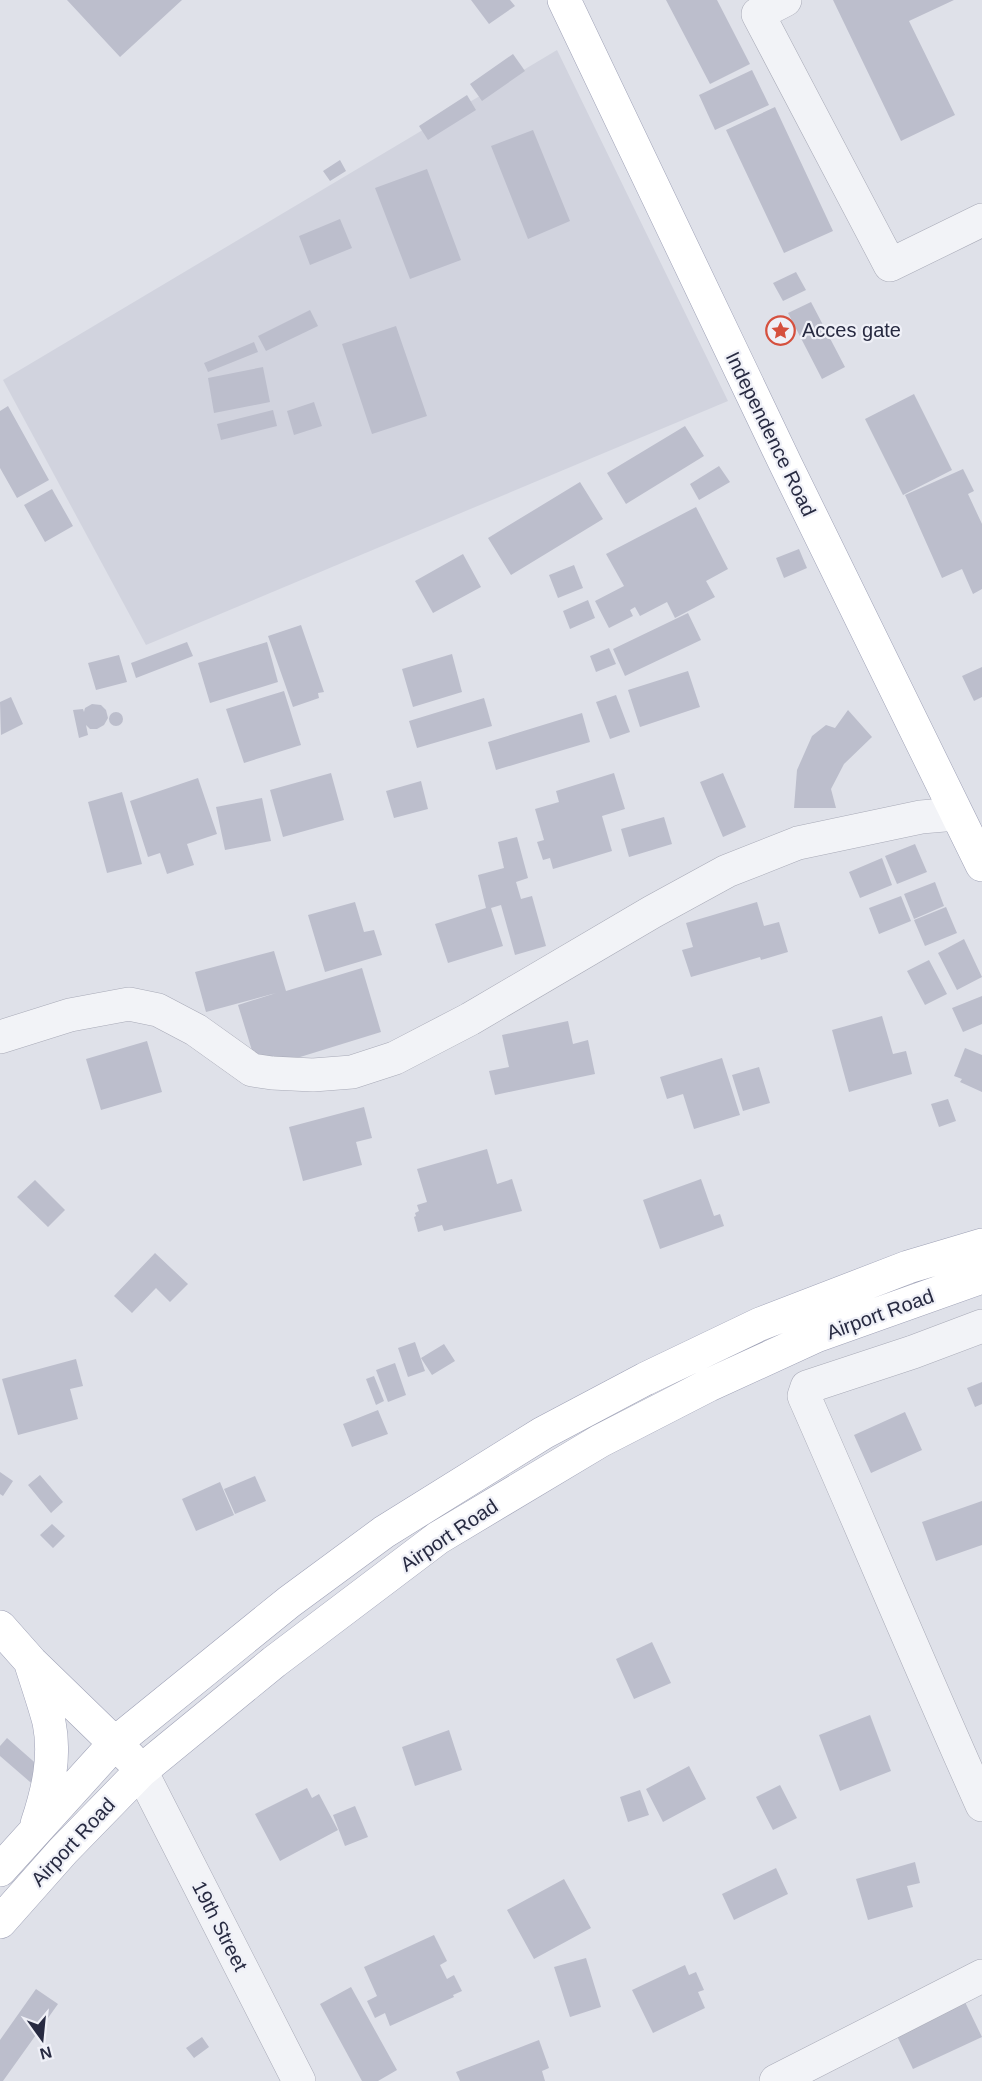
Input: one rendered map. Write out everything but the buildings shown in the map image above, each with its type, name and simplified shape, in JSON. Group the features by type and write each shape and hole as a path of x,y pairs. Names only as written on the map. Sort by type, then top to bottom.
{"main road":[{"name":"Independence Road","path":"564,0 786,465 982,866"},
{"name":"Airport Road","path":"0,1870 116,1743 289,1602 384,1532 543,1433 645,1379 760,1324 908,1267 982,1245"},
{"name":"Airport Road","path":"0,1922 63,1851 141,1771 274,1662 438,1538 600,1441 709,1385 816,1336 982,1277"},
{"path":"0,1627 31,1662 116,1743 141,1771"},
{"path":"31,1662 49,1724 51,1759 48,1791 36,1828"}],"street":[{"path":"785,0 758,14 890,265 982,220"},
{"path":"0,1038 70,1015 129,1004 158,1010 196,1030 252,1070 313,1075 351,1072 395,1058 470,1018 727,871 798,843 921,817 956,814"},
{"path":"982,1326 913,1352 807,1387 804,1396 864,1539 982,1805"},
{"name":"19th Street","path":"141,1771 299,2081"},
{"path":"776,2081 982,1976"}],"shaded area":[{"path":"557,50 728,401 146,645 3,380"}],"place":[{"name":"Acces gate","path":"781,330"}]}
